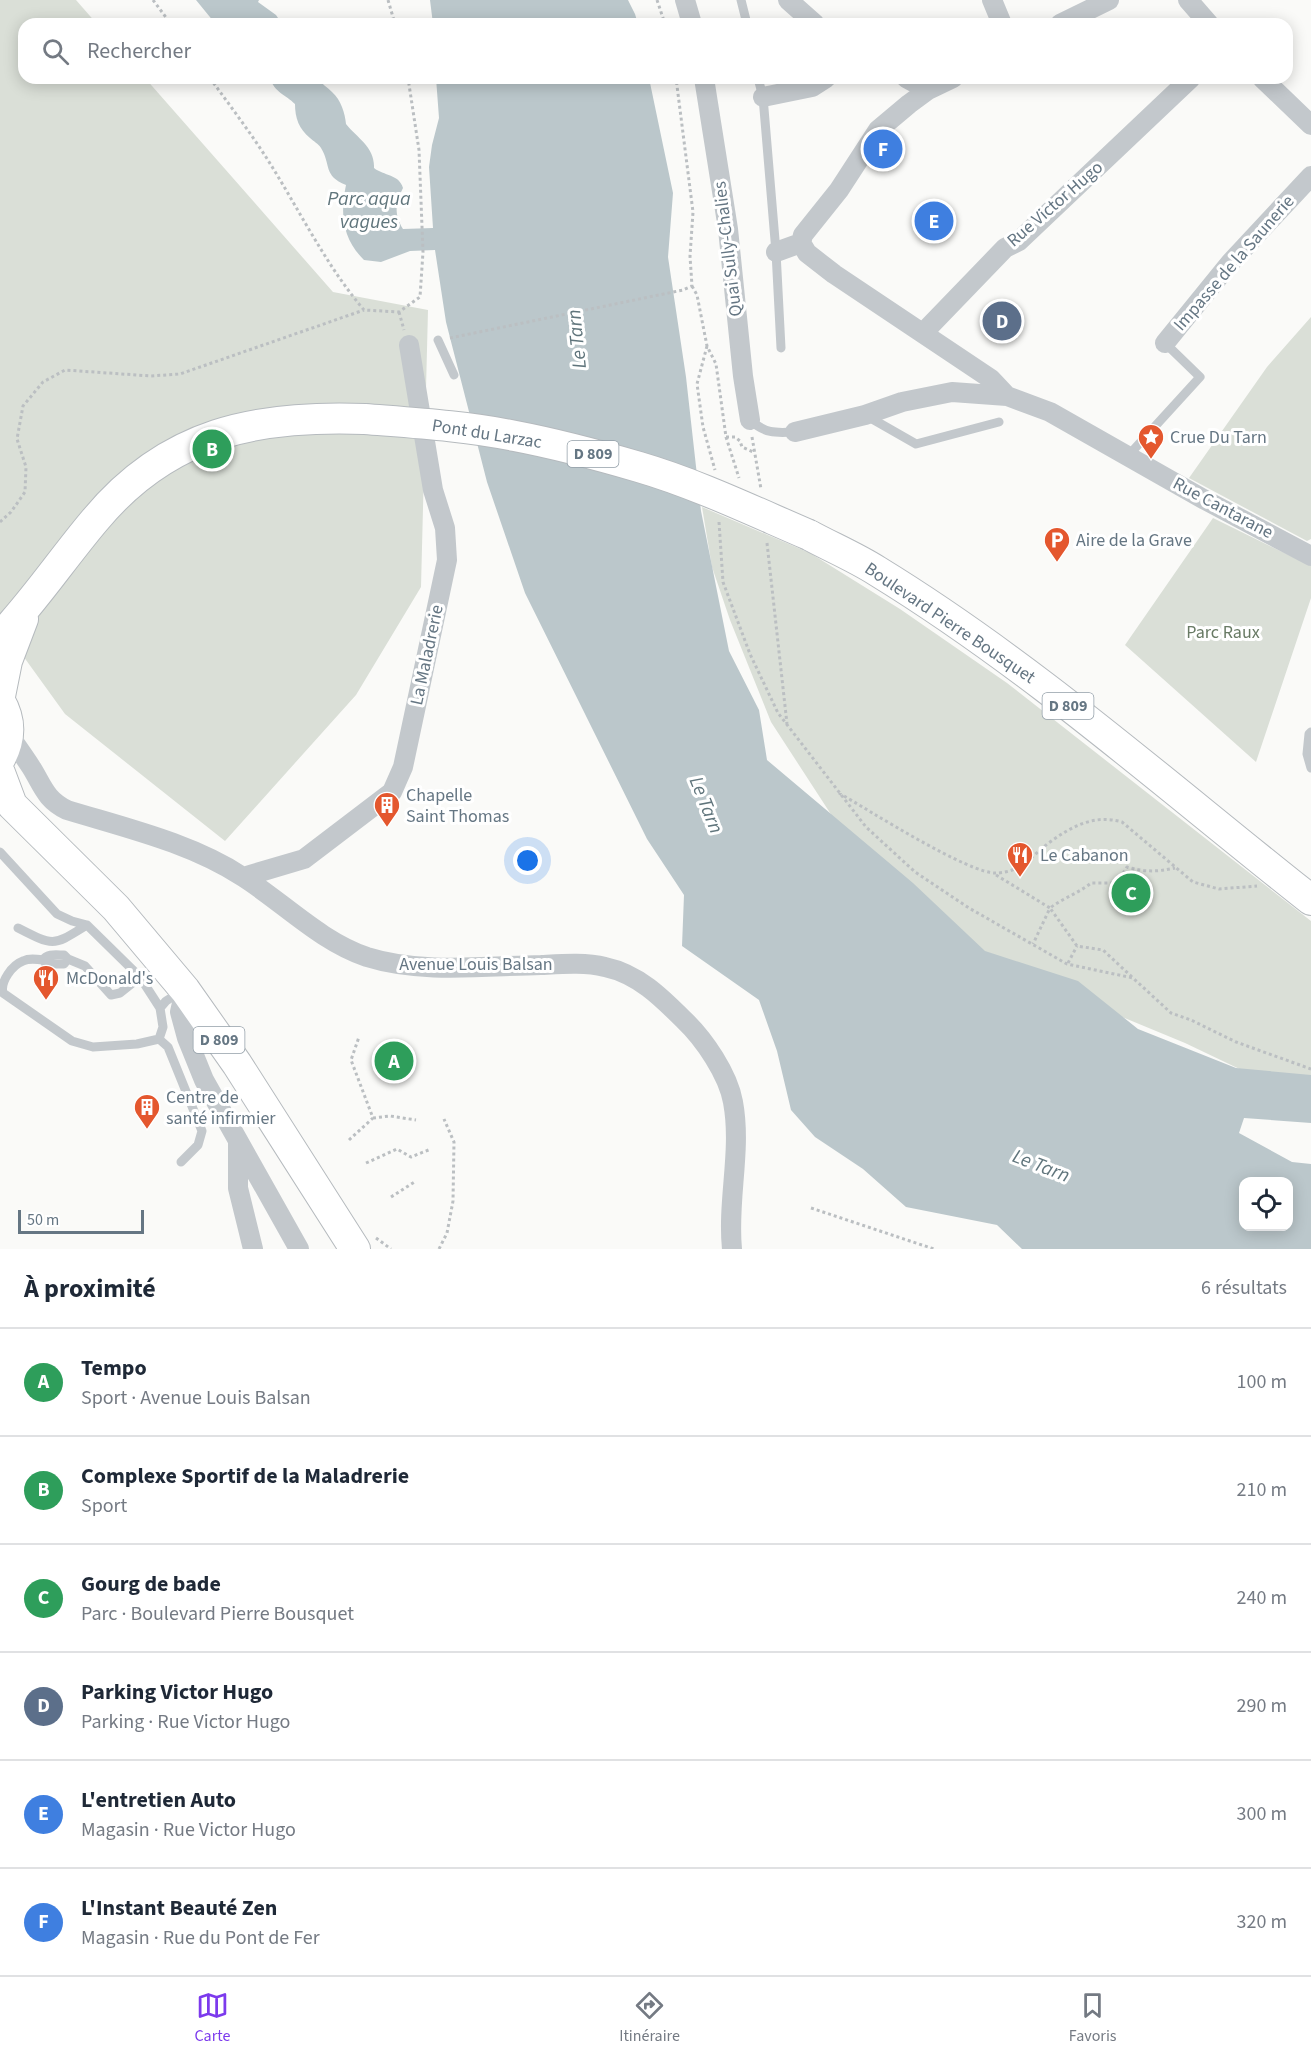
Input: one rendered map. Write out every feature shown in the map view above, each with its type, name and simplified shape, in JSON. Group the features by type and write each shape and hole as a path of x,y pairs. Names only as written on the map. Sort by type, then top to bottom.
{"main road":[{"name":"Pont du Larzac","path":"27,609 81,536 122,491 151,467 214,435 285,419 329,417 439,425 492,432 578,450 681,482 809,535"},
{"name":"Boulevard Pierre Bousquet","path":"809,535 875,569 974,636 1041,685 1311,900"},
{"name":"D 809","path":"0,637 27,609"},
{"name":"D 809","path":"0,696 6,661 27,609"},
{"path":"0,701 5,711 3,750"},
{"name":"D 809","path":"0,773 12,805 116,908 185,990 237,1064 355,1249"},
{"name":"D 809","path":"0,816 57,851"}],"street":[{"path":"685,0 690,18"},
{"path":"788,0 808,18"},
{"path":"992,0 1000,18"},
{"path":"1188,0 1204,18"},
{"path":"1070,18 1096,2"},
{"name":"Quai Sully-Chalies","path":"705,84 728,229 743,376 750,420"},
{"path":"763,97 812,87 817,84"},
{"path":"917,84 928,90"},
{"path":"776,252 801,243 804,235 839,190 878,130 928,90 940,84"},
{"name":"Rue Victor Hugo","path":"923,333 1005,248 1019,241 1185,84"},
{"path":"1268,84 1311,125"},
{"name":"Impasse de la Saunerie","path":"1165,343 1230,263 1311,176"},
{"name":"Rue Cantarane","path":"801,243 807,253 834,274 991,379 1007,396"},
{"name":"La Maladrerie","path":"243,877 304,859 392,792 403,768 447,560 445,528 433,490 409,345"},
{"name":"Rue Cantarane","path":"795,432 865,415 902,402 952,392 1007,396 1050,412 1127,457 1311,556"},
{"name":"Avenue Louis Balsan","path":"3,750 31,766 46,795 56,805 201,854 243,877 298,918 351,951 386,963 434,967 571,964 605,967 626,974 654,990 693,1028 720,1067 733,1101 736,1149 730,1227 732,1249"},
{"path":"185,990 180,1012 187,1038 201,1072 300,1249"},
{"path":"238,1140 238,1188 253,1249"}],"lane":[{"path":"741,0 746,18"},
{"path":"760,84 763,97 776,252 781,348"},
{"path":"438,340 454,375"},
{"name":"Impasse de la Saunerie","path":"1127,457 1200,377 1165,343"},
{"path":"865,415 916,444 999,423"},
{"path":"750,420 761,430 777,433 795,432"},
{"path":"1311,732 1307,754 1311,768"},
{"path":"0,852 57,914 87,925 140,977 160,1008 164,1028 159,1039"},
{"path":"18,928 43,941 59,942 87,925"},
{"path":"140,977 120,993 111,996 85,966 68,959 64,964 53,965 46,964 43,960 24,960 17,964 3,982 3,993 72,1041 93,1047 137,1044 159,1039"},
{"path":"160,1008 166,1001 185,990"},
{"path":"159,1039 168,1047 202,1131 198,1145 181,1162"},
{"path":"182,1082 201,1072"}],"path":[{"path":"153,0 166,18"},
{"path":"388,0 392,18"},
{"path":"657,0 663,18"},
{"path":"214,84 263,152 327,258 364,310"},
{"path":"0,522 11,512 25,492 26,467 17,440 23,406 43,382 65,370 151,376 180,374 364,310 399,312 420,297 423,252 419,150 409,84"},
{"path":"452,337 683,290 692,286 690,256 693,212 677,84"},
{"path":"707,346 697,384 703,427 717,477"},
{"path":"750,420 761,489"},
{"path":"726,438 735,436 742,447 754,452"},
{"path":"719,518 723,582 750,654 778,713 866,827 915,872 969,908 1067,964 1133,978"},
{"path":"837,792 958,861 994,874 1050,908 1077,946 1103,950 1171,1013 1236,1042 1311,1067"},
{"path":"994,874 1025,865 1050,842 1076,825 1097,818 1110,818 1122,822 1193,882 1219,889 1255,888 1261,884"},
{"path":"1033,944 1050,908 1091,883 1117,883 1127,867 1143,872 1159,872 1176,868"},
{"path":"1067,964 1077,946"},
{"path":"359,1036 351,1060 373,1118"},
{"path":"349,1140 373,1118 390,1116 416,1120"},
{"path":"439,1249 447,1233 453,1201 454,1142 444,1119"},
{"path":"366,1163 397,1149 411,1157 431,1149"},
{"path":"391,1197 416,1181"},
{"path":"811,1208 934,1249"}],"green space":[{"path":"0,0 76,0 92,18 18,18 18,84 150,84 333,292 428,310 421,587 356,695 225,841 65,714 0,624"},
{"path":"1311,317 1311,539 1307,541 1189,478 1267,367"},
{"path":"702,507 810,553 900,609 1007,683 1311,921 1311,1103 1185,1043 965,947 847,839 771,722 730,620 712,567"},
{"name":"Parc Raux","path":"1213,518 1311,566 1311,598 1256,762 1125,645"}],"water":[{"path":"196,0 259,0 258,2 278,18 211,18"},
{"path":"430,0 628,0 636,18 432,18"},
{"path":"273,84 323,84 338,99 346,124 372,154 374,168 401,183 403,188 397,209 398,219 403,229 433,228 429,167 439,118 436,84 650,84 673,193 668,257 686,377 701,511 729,651 759,710 767,760 913,883 985,951 1078,981 1138,1029 1236,1068 1311,1075 1311,1123 1244,1118 1239,1133 1292,1162 1311,1164 1311,1249 1022,1249 997,1225 906,1207 863,1169 815,1137 791,1110 777,1051 759,1000 682,946 684,895 647,839 525,593 487,482 446,322 435,250 410,251 381,262 364,260 351,243 344,225 343,206 346,185 334,178 319,145 300,127 295,104"}],"place":[{"name":"L'Instant Beauté Zen","path":"883,149"},
{"name":"L'entretien Auto","path":"934,221"},
{"name":"Parking Victor Hugo","path":"1002,321"},
{"name":"Complexe Sportif de la Maladrerie","path":"212,449"},
{"name":"Crue Du Tarn","path":"1151,460"},
{"name":"Aire de la Grave","path":"1057,563"},
{"name":"Chapelle Saint Thomas","path":"387,828"},
{"name":"Le Cabanon","path":"1020,878"},
{"name":"Gourg de bade","path":"1131,893"},
{"name":"McDonald's","path":"46,1001"},
{"name":"Tempo","path":"394,1061"},
{"name":"Centre de santé infirmier","path":"147,1130"}],"water label":[{"name":"Parc aqua vagues","path":"369,210"},
{"name":"Le Tarn","path":"577,339"},
{"name":"Le Tarn","path":"706,805"},
{"name":"Le Tarn","path":"1041,1166"}]}
